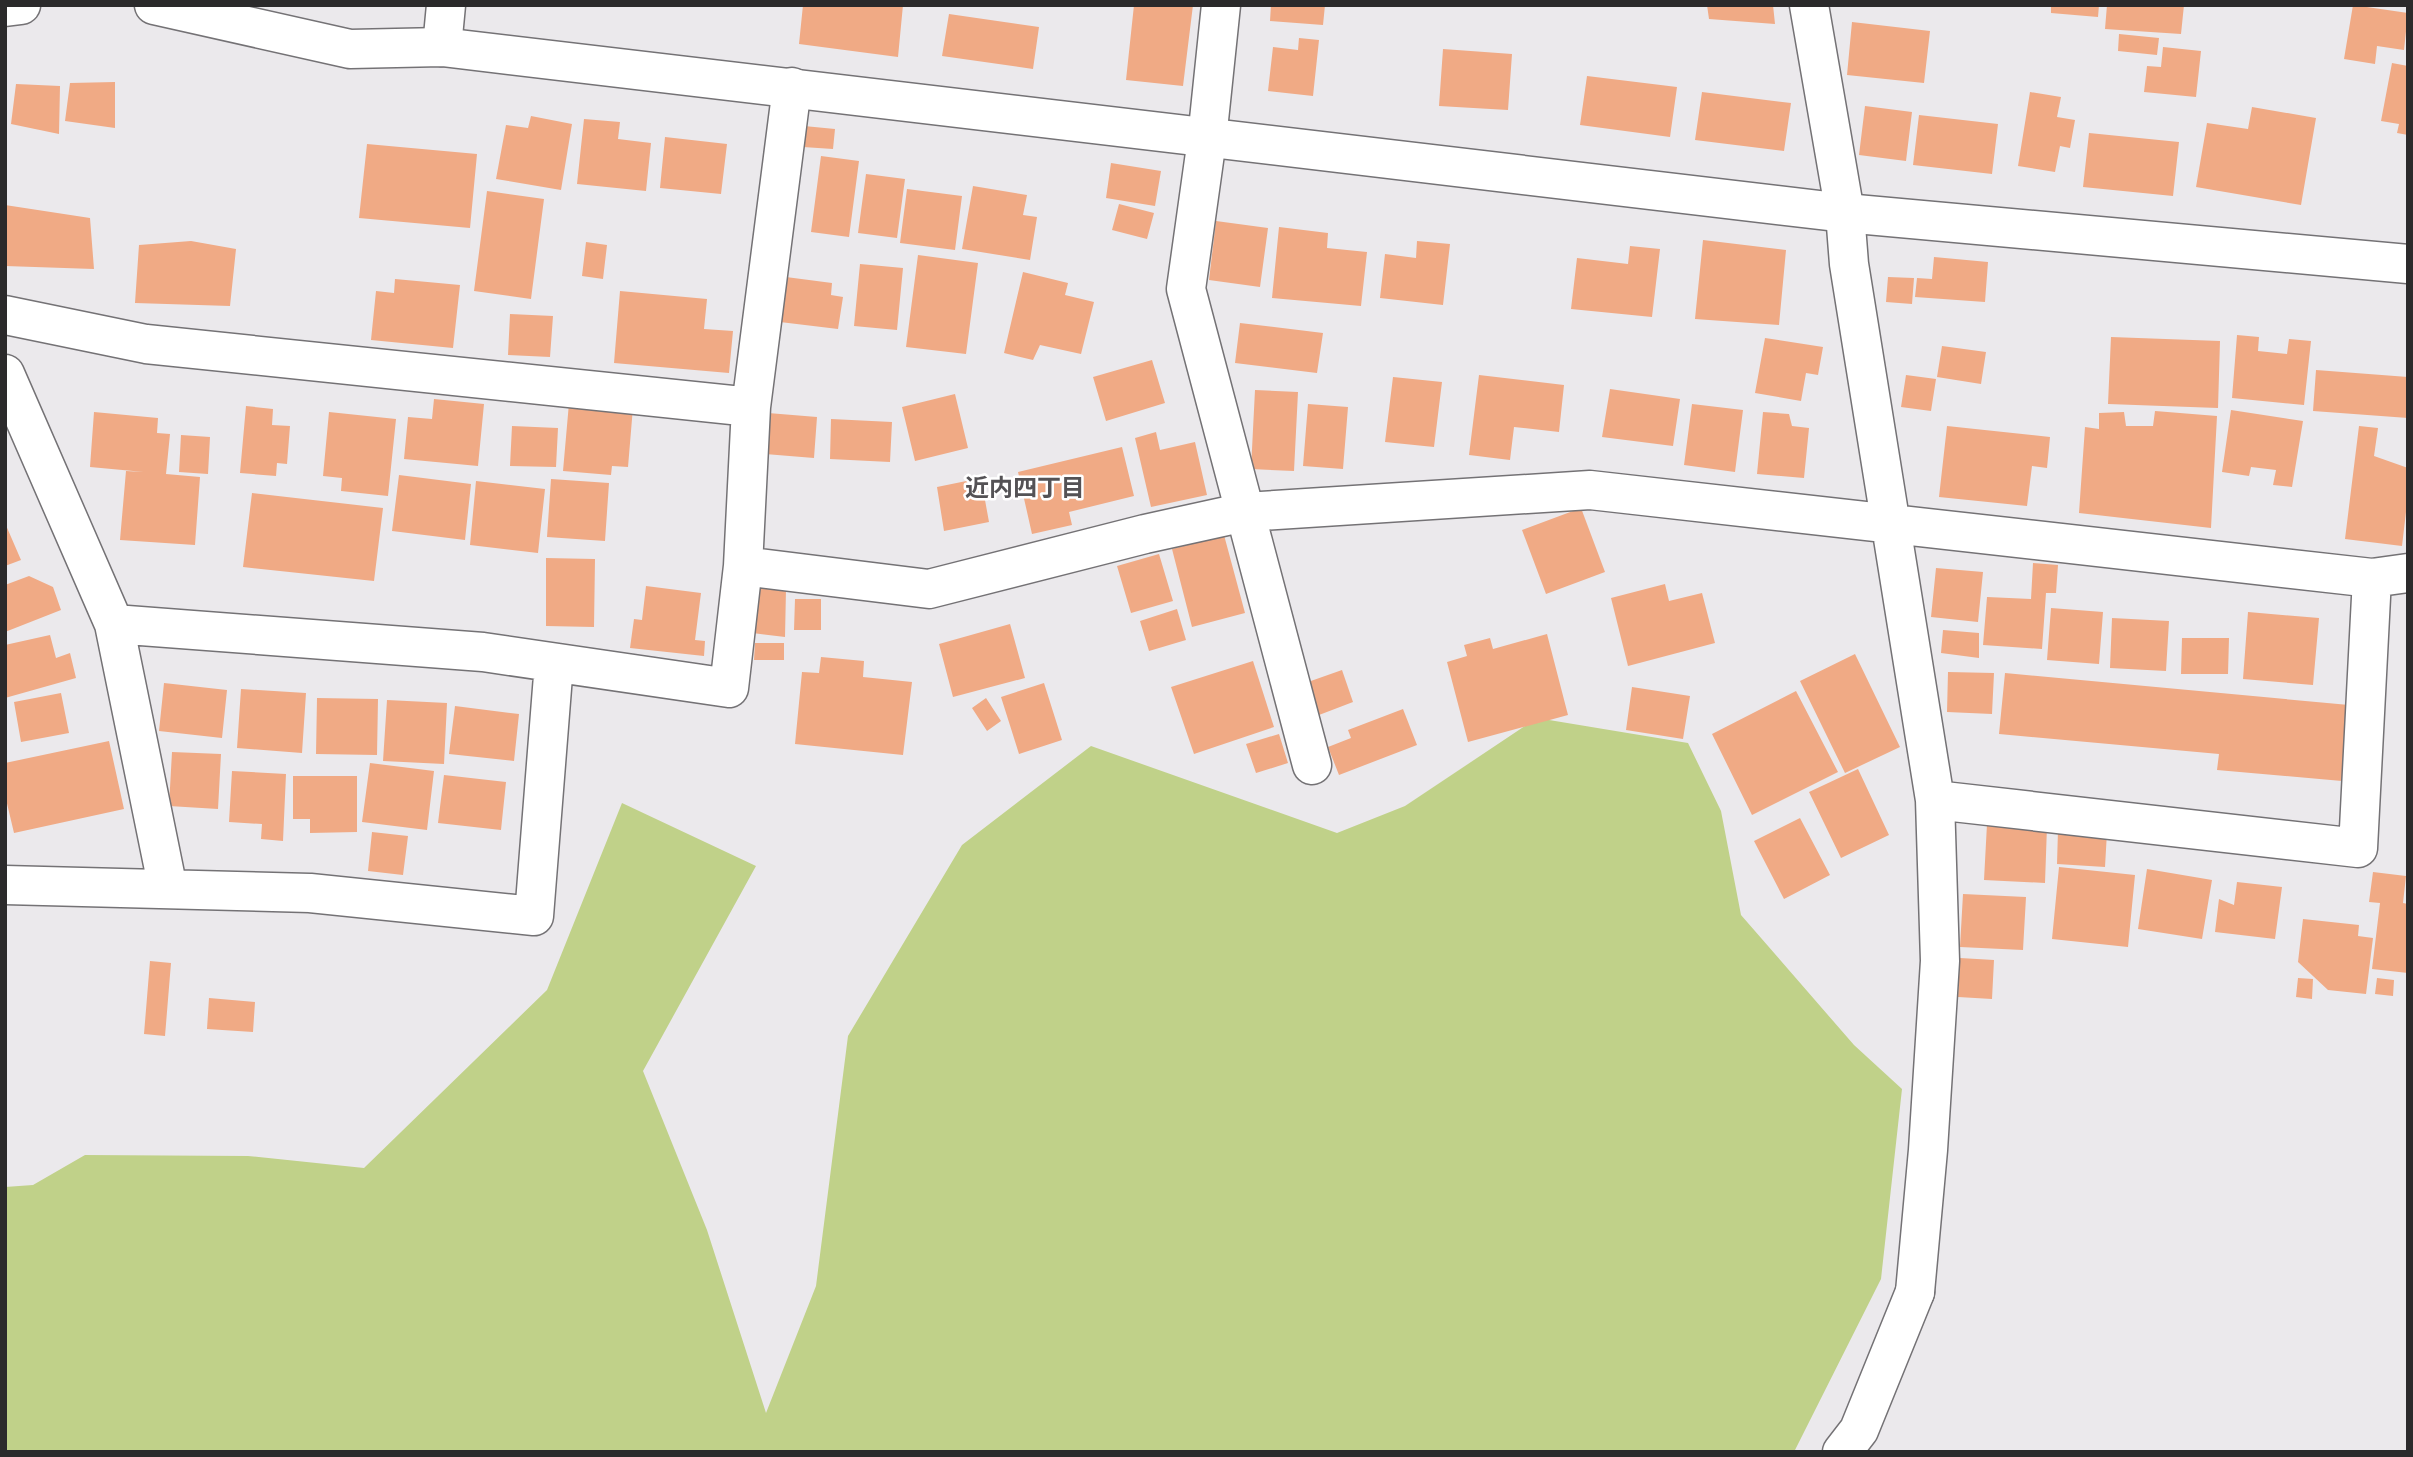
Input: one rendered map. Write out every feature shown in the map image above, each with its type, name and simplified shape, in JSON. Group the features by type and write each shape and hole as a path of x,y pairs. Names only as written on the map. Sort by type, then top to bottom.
{"street":[{"path":"5,7 21,5"},
{"path":"154,5 350,49 442,47 1845,213 2408,264"},
{"path":"442,47 446,5"},
{"path":"1221,5 1207,139 1186,289 1312,765"},
{"path":"1809,5 1845,213 1849,264 1935,800 1940,961 1928,1150 1915,1292 1859,1430 1842,1452"},
{"path":"114,624 483,652 729,688 743,566 751,408 792,87"},
{"path":"5,315 146,344 751,408"},
{"path":"5,374 114,624 168,889"},
{"path":"743,566 929,589 1145,534 1245,512 1590,490 2390,575 2357,848 1935,800"},
{"path":"5,885 310,893 534,916 554,663"}],"green space":[{"path":"1537,718 1688,743 1721,811 1741,915 1854,1045 1902,1089 1881,1279 1794,1452 5,1452 5,1187 33,1185 85,1155 248,1156 364,1168 547,990 622,803 756,866 643,1071 707,1230 766,1413 816,1286 848,1036 962,845 1091,746 1337,833 1405,806"}],"building":[{"path":"803,5 903,5 898,57 799,44"},
{"path":"1134,5 1193,5 1183,86 1126,80"},
{"path":"1271,5 1325,5 1323,25 1270,21"},
{"path":"1707,5 1773,5 1775,24 1709,19"},
{"path":"2051,5 2099,5 2098,17 2051,13"},
{"path":"2107,5 2184,5 2181,34 2105,29"},
{"path":"2353,5 2408,13 2404,50 2377,46 2375,64 2344,59"},
{"path":"949,14 1039,27 1033,69 942,56"},
{"path":"1852,22 1930,31 1924,83 1847,75"},
{"path":"2119,34 2159,38 2157,55 2118,51"},
{"path":"1299,38 1319,40 1313,96 1268,91 1273,47 1298,50"},
{"path":"2163,47 2201,51 2196,97 2144,92 2147,66 2161,67"},
{"path":"1443,49 1512,54 1508,110 1439,106"},
{"path":"2392,63 2408,66 2408,135 2397,133 2399,124 2381,121"},
{"path":"1587,76 1677,87 1670,137 1580,125"},
{"path":"115,82 115,128 65,121 70,83"},
{"path":"16,84 60,86 59,134 11,124"},
{"path":"1702,92 1791,103 1784,151 1695,140"},
{"path":"2030,92 2061,97 2057,117 2075,120 2070,148 2060,146 2055,172 2018,166"},
{"path":"1865,106 1912,112 1906,161 1859,155"},
{"path":"2252,107 2316,118 2301,205 2196,187 2207,123 2248,129"},
{"path":"1919,115 1998,124 1992,174 1913,165"},
{"path":"531,116 572,124 561,190 496,179 506,125 528,128"},
{"path":"584,119 620,122 618,139 651,143 646,191 577,184"},
{"path":"804,126 835,129 833,149 803,147"},
{"path":"2089,133 2179,142 2173,196 2083,187"},
{"path":"665,137 727,144 721,194 660,188"},
{"path":"367,144 477,154 470,228 359,218"},
{"path":"821,156 859,161 849,237 811,232"},
{"path":"1111,163 1161,171 1155,206 1106,198"},
{"path":"866,174 905,179 897,238 858,233"},
{"path":"973,186 1027,195 1023,215 1037,217 1030,260 962,249"},
{"path":"907,189 962,196 955,250 900,243"},
{"path":"487,191 544,199 531,299 474,291"},
{"path":"1119,204 1154,213 1147,239 1112,230"},
{"path":"5,205 90,218 94,269 5,266"},
{"path":"1216,221 1268,228 1260,287 1209,280"},
{"path":"1279,227 1328,233 1327,248 1367,252 1361,306 1272,298"},
{"path":"1703,240 1786,250 1779,325 1695,319"},
{"path":"191,241 236,249 230,306 135,303 139,245"},
{"path":"1417,241 1450,244 1443,305 1380,298 1385,254 1416,258"},
{"path":"586,242 607,245 603,279 582,276"},
{"path":"1630,246 1660,249 1652,317 1571,309 1577,258 1628,264"},
{"path":"918,255 978,263 966,354 906,347"},
{"path":"1934,257 1988,262 1985,302 1915,297 1917,278 1932,279"},
{"path":"860,264 903,268 897,330 854,326"},
{"path":"1023,272 1068,283 1065,295 1094,302 1081,354 1040,345 1033,360 1004,353"},
{"path":"786,277 832,283 831,295 843,297 838,329 780,322"},
{"path":"1888,277 1914,278 1912,304 1886,302"},
{"path":"395,279 460,285 453,348 371,340 376,291 394,293"},
{"path":"620,291 707,299 704,329 733,331 729,373 614,363"},
{"path":"510,314 553,316 550,357 508,355"},
{"path":"1240,323 1323,333 1317,373 1235,363"},
{"path":"2237,335 2259,337 2258,351 2287,354 2289,339 2311,341 2304,405 2232,398"},
{"path":"2111,337 2220,341 2218,408 2108,404"},
{"path":"1765,338 1823,347 1818,375 1806,373 1801,401 1755,393"},
{"path":"1942,346 1986,352 1981,384 1937,377"},
{"path":"1152,360 1165,403 1106,421 1093,377"},
{"path":"2316,370 2408,377 2408,418 2313,411"},
{"path":"1479,375 1564,385 1559,432 1514,427 1510,460 1469,455"},
{"path":"1906,375 1936,379 1931,411 1901,407"},
{"path":"1393,377 1442,382 1434,447 1385,442"},
{"path":"1610,389 1680,399 1673,446 1602,437"},
{"path":"1255,390 1298,392 1294,471 1251,469"},
{"path":"955,394 968,448 915,461 902,407"},
{"path":"434,399 484,404 478,466 404,459 408,417 432,419"},
{"path":"569,403 633,407 628,467 612,466 611,475 563,471"},
{"path":"1308,404 1348,407 1343,469 1303,466"},
{"path":"1692,404 1743,410 1735,472 1684,465"},
{"path":"246,406 273,409 272,425 290,426 287,464 277,463 276,476 240,473"},
{"path":"2231,410 2303,421 2292,487 2273,485 2276,470 2251,467 2249,476 2222,472"},
{"path":"2155,411 2217,416 2211,528 2079,513 2085,427 2099,429 2099,413 2124,412 2126,426 2153,426"},
{"path":"94,412 158,418 157,433 170,434 166,474 200,477 195,545 120,540 126,471 144,472 90,467"},
{"path":"329,412 396,419 388,496 341,491 342,478 323,476"},
{"path":"1763,412 1789,414 1792,426 1809,428 1804,478 1757,474"},
{"path":"768,413 817,417 814,458 765,454"},
{"path":"831,419 892,422 890,462 830,459"},
{"path":"512,426 558,428 556,467 510,466"},
{"path":"1947,426 2050,437 2047,468 2032,466 2027,506 1939,497"},
{"path":"2359,426 2378,428 2374,456 2408,468 2402,546 2345,539"},
{"path":"1156,432 1160,450 1195,442 1207,495 1151,507 1135,438"},
{"path":"181,435 210,437 208,474 179,472"},
{"path":"1122,447 1134,496 1069,512 1072,525 1032,534 1018,472"},
{"path":"399,475 471,484 465,540 392,531"},
{"path":"981,478 989,522 944,531 937,487"},
{"path":"551,479 609,483 605,541 547,537"},
{"path":"476,481 545,489 538,553 470,545"},
{"path":"252,493 383,508 374,581 243,567"},
{"path":"1581,508 1605,572 1546,594 1522,530"},
{"path":"5,523 21,560 5,566"},
{"path":"1224,535 1245,613 1192,627 1172,549"},
{"path":"1159,554 1173,601 1131,613 1117,566"},
{"path":"546,558 595,559 594,627 546,626"},
{"path":"2033,563 2058,565 2056,593 2046,593 2042,649 1983,645 1987,597 2031,599"},
{"path":"1936,568 1983,572 1978,622 1931,617"},
{"path":"29,576 53,587 61,610 5,632 5,585"},
{"path":"1665,584 1669,601 1702,593 1715,643 1628,666 1611,598"},
{"path":"646,586 701,593 695,640 705,641 704,656 630,648 634,619 642,620"},
{"path":"746,587 786,589 785,637 745,632"},
{"path":"795,599 821,599 821,630 794,630"},
{"path":"2051,608 2103,612 2099,664 2047,660"},
{"path":"1177,609 1186,640 1149,651 1140,621"},
{"path":"2248,612 2319,618 2313,685 2243,679"},
{"path":"2112,618 2169,621 2166,671 2110,668"},
{"path":"1010,624 1025,678 953,697 939,644"},
{"path":"1943,630 1979,633 1979,658 1941,653"},
{"path":"1547,634 1568,715 1468,742 1447,662 1467,656 1464,645 1490,638 1493,649"},
{"path":"50,635 56,658 70,653 76,678 5,698 5,645"},
{"path":"2182,638 2229,638 2228,674 2181,674"},
{"path":"755,643 784,643 784,660 754,660"},
{"path":"1855,654 1900,747 1845,773 1800,681"},
{"path":"821,657 864,661 863,677 912,682 903,755 795,744 802,672 819,673"},
{"path":"1253,661 1274,727 1194,754 1171,687"},
{"path":"1342,670 1353,702 1319,715 1308,682"},
{"path":"1948,672 1994,673 1992,714 1947,712"},
{"path":"2005,673 2349,705 2342,781 2217,770 2219,754 1999,734"},
{"path":"164,683 227,690 222,738 159,731"},
{"path":"1044,683 1062,740 1019,754 1001,697"},
{"path":"1632,687 1690,696 1683,739 1626,730"},
{"path":"241,689 306,693 302,753 237,748"},
{"path":"1796,691 1838,772 1752,815 1712,734"},
{"path":"61,693 69,733 21,742 14,702"},
{"path":"317,698 378,699 377,755 316,754"},
{"path":"986,698 1001,721 987,731 972,708"},
{"path":"387,700 447,703 444,764 383,761"},
{"path":"455,706 519,714 514,761 449,754"},
{"path":"1403,709 1417,745 1339,775 1328,747 1351,738 1348,730"},
{"path":"1279,734 1288,763 1256,773 1246,744"},
{"path":"109,741 124,809 14,833 5,795 5,763"},
{"path":"172,752 221,754 218,809 169,806"},
{"path":"370,763 434,771 427,830 362,822"},
{"path":"1858,769 1889,835 1841,858 1809,792"},
{"path":"232,771 286,774 283,841 261,839 262,824 229,822"},
{"path":"444,775 506,782 501,830 438,823"},
{"path":"293,776 357,776 357,832 310,833 310,819 293,819"},
{"path":"1800,818 1830,875 1784,899 1754,841"},
{"path":"1987,824 2047,826 2045,883 1984,880"},
{"path":"2058,830 2107,832 2105,867 2057,864"},
{"path":"372,832 408,836 403,875 368,871"},
{"path":"2059,867 2135,875 2128,947 2052,939"},
{"path":"2147,869 2212,880 2202,939 2138,929"},
{"path":"2373,872 2406,876 2403,903 2408,904 2408,973 2372,969 2380,903 2369,902"},
{"path":"2237,882 2282,887 2275,939 2215,932 2219,899 2234,905"},
{"path":"1963,894 2026,897 2023,950 1960,947"},
{"path":"2303,919 2359,925 2358,936 2373,938 2366,994 2328,990 2298,962"},
{"path":"1960,958 1994,960 1992,999 1958,997"},
{"path":"150,961 171,963 165,1036 144,1034"},
{"path":"2298,978 2313,979 2312,999 2296,997"},
{"path":"2377,978 2394,980 2393,996 2375,994"},
{"path":"209,998 255,1002 253,1032 207,1029"}],"district":[{"name":"近内四丁目","path":"1025,487"}]}
